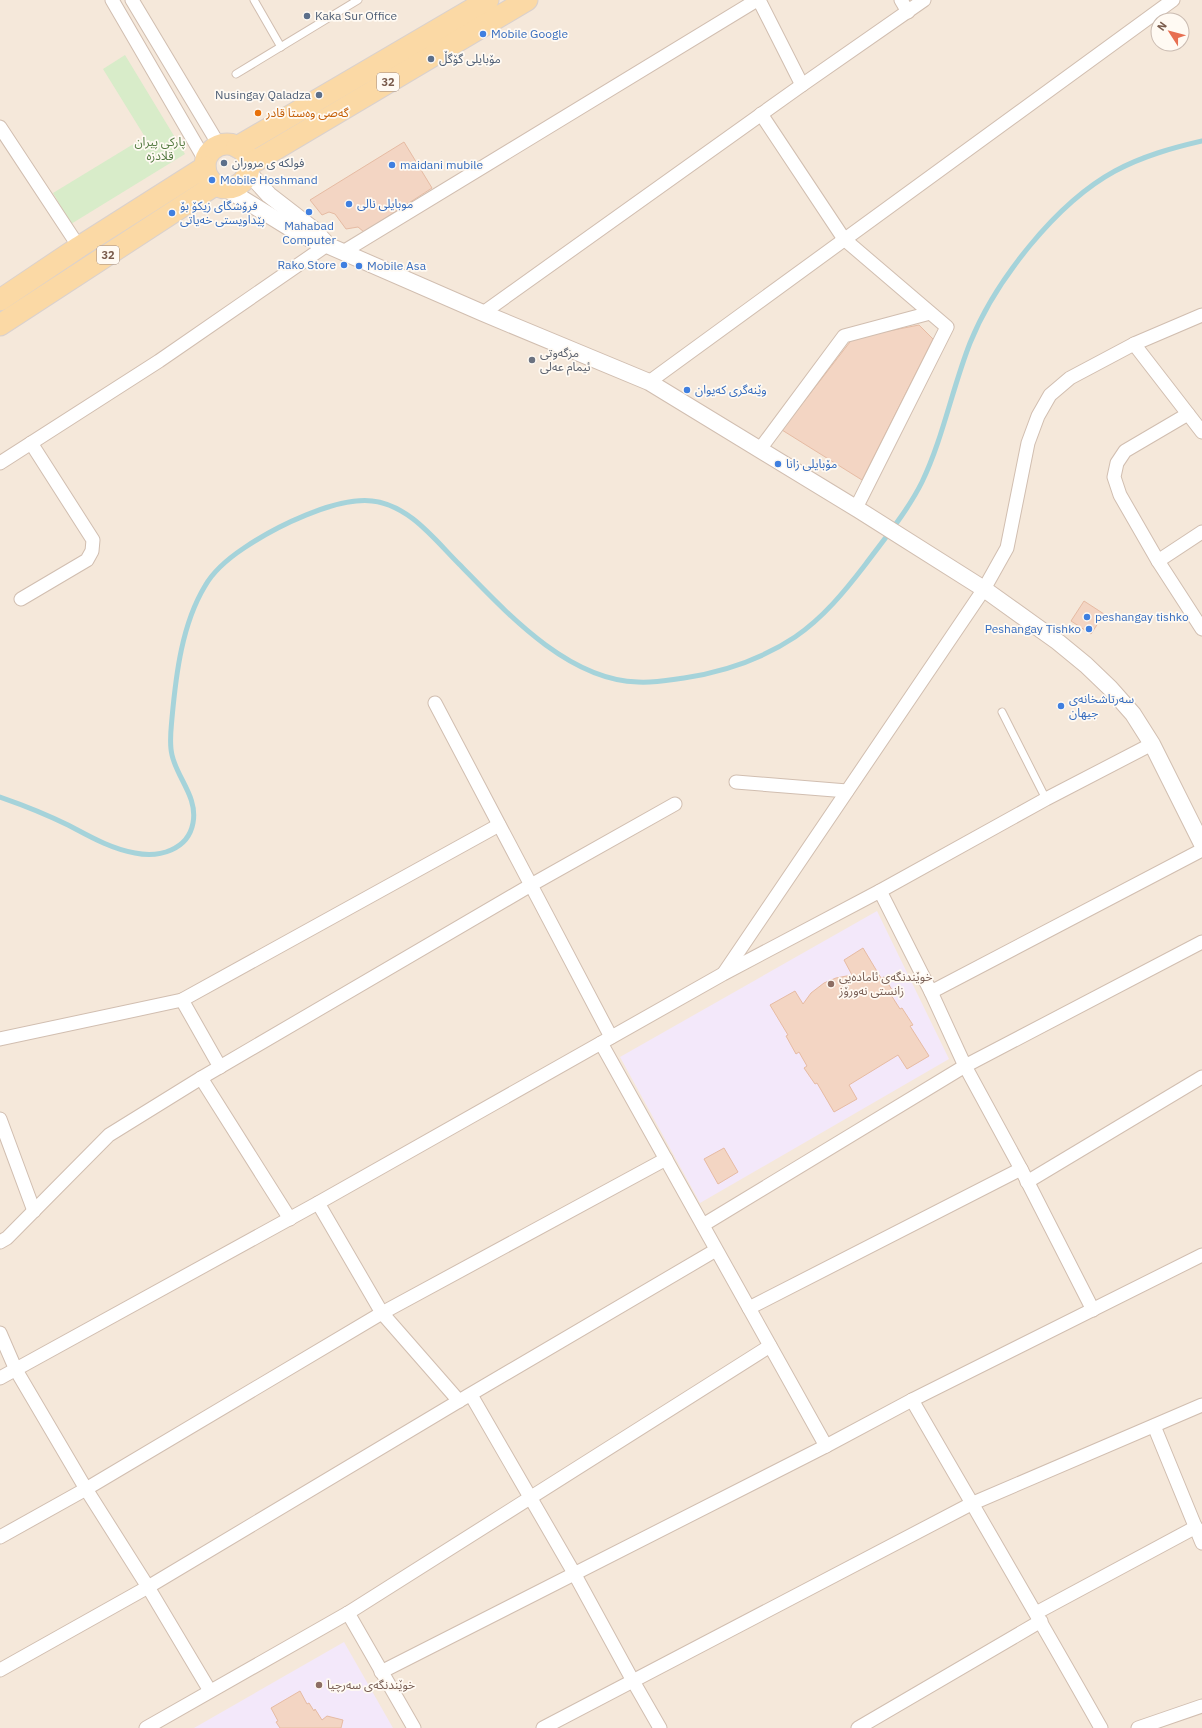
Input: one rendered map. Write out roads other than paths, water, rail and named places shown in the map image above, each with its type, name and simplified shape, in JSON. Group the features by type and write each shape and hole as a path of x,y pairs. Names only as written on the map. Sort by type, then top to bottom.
{"main road":[{"name":"32","path":"0,300 205,164 213,148 228,146 488,0"},
{"name":"32","path":"0,325 220,186 239,184 248,169 527,0"},
{"path":"228,146 246,154 248,169"},
{"path":"205,164 208,177 220,186"}],"street":[{"path":"112,0 205,164"},
{"path":"132,0 228,146"},
{"path":"343,252 758,0 802,85"},
{"path":"901,0 908,12"},
{"path":"483,313 761,114 924,0"},
{"path":"649,382 1173,0"},
{"path":"761,114 844,239 947,326 858,509"},
{"path":"0,127 4,144 79,247"},
{"path":"248,169 269,195 313,229 327,245"},
{"path":"220,186 298,234 649,382 858,509 984,589 1058,642 1086,665 1110,688 1133,714 1152,744 1202,844"},
{"path":"0,463 159,361 327,245"},
{"path":"760,449 844,336 930,313"},
{"path":"723,974 984,589 1007,548 1028,443 1044,404 1050,395 1062,384 1134,344 1202,315"},
{"path":"1134,344 1202,432"},
{"path":"1188,414 1125,451 1117,463 1114,477 1120,495 1158,562 1202,629"},
{"path":"21,599 87,560 92,552 93,540 31,443"},
{"path":"1158,562 1202,532"},
{"path":"435,703 531,885 606,1040 666,1159 826,1446"},
{"path":"0,1378 290,1219 723,974 880,892 1046,799 1152,744"},
{"path":"736,782 847,791"},
{"path":"0,1242 7,1238 109,1135 201,1078 531,885 675,804"},
{"path":"0,1039 182,1000 499,824"},
{"path":"931,992 1202,850"},
{"path":"880,892 931,992 965,1066 1021,1169 1093,1310"},
{"path":"703,1225 965,1066 1202,942"},
{"path":"182,1000 220,1067"},
{"path":"1027,1182 1202,1077"},
{"path":"201,1078 290,1219"},
{"path":"0,1119 34,1211"},
{"path":"0,1537 86,1489 382,1313 666,1159"},
{"path":"749,1308 1021,1169"},
{"path":"318,1203 382,1313 465,1398 531,1498 660,1728"},
{"path":"0,1670 148,1587 716,1250"},
{"path":"381,1672 826,1446 912,1400 1202,1255"},
{"path":"0,1333 16,1370 86,1489 148,1587 210,1691"},
{"path":"155,1726 210,1691 348,1613 770,1346"},
{"path":"912,1400 1039,1617 1101,1728"},
{"path":"543,1728 972,1504 1202,1405"},
{"path":"1154,1426 1202,1543"},
{"path":"858,1728 1039,1617 1196,1528"},
{"path":"348,1613 414,1728"},
{"path":"1138,1728 1202,1706"}],"lane":[{"path":"254,0 281,46"},
{"path":"236,74 358,0"},
{"path":"1002,712 1046,799"}],"waterway":[{"path":"0,797 43,813 100,842 126,851 153,854 163,853 179,846 190,832 194,814 190,796 178,772 172,755 171,732 181,650 197,601 205,586 217,570 227,560 244,548 288,523 306,515 341,504 357,501 372,501 398,509 409,516 430,534 518,622 540,640 563,656 587,669 612,678 638,682 650,682 699,675 742,664 782,645 805,630 833,604 850,585 910,504 922,482 936,448 964,360 981,319 1011,270 1030,246 1050,223 1071,203 1093,185 1115,171 1158,153 1202,141"}],"place":[{"name":"Kaka Sur Office","path":"307,16"},
{"name":"Mobile Google","path":"483,34"},
{"name":"مۆبایلی گۆگڵ","path":"431,59"},
{"name":"Nusingay Qaladza","path":"319,95"},
{"name":"گەصی وەستا قادر","path":"258,113"},
{"name":"فولکه ی مروران","path":"224,163"},
{"name":"maidani mubile","path":"392,165"},
{"name":"Mobile Hoshmand","path":"212,180"},
{"name":"موبايلى نالى","path":"349,204"},
{"name":"Mahabad Computer","path":"309,212"},
{"name":"فرۆشگای زیکۆ بۆ پێداویستی خەیاتی","path":"172,213"},
{"name":"Rako Store","path":"344,265"},
{"name":"Mobile Asa","path":"359,266"},
{"name":"مزگەوتی ئیمام عەلی","path":"532,360"},
{"name":"وێنەگری کەیوان","path":"687,390"},
{"name":"مۆبایلی زانا","path":"778,464"},
{"name":"peshangay tishko","path":"1087,617"},
{"name":"Peshangay Tishko","path":"1089,629"},
{"name":"سەرتاشخانەی جیهان","path":"1061,706"},
{"name":"خوێندنگەی ئامادەیی زانستی نەورۆز","path":"831,984"},
{"name":"خوێندنگەی سەرچیا","path":"319,1685"}],"park label":[{"name":"پارکی پیران قلادزه","path":"160,149"}]}
